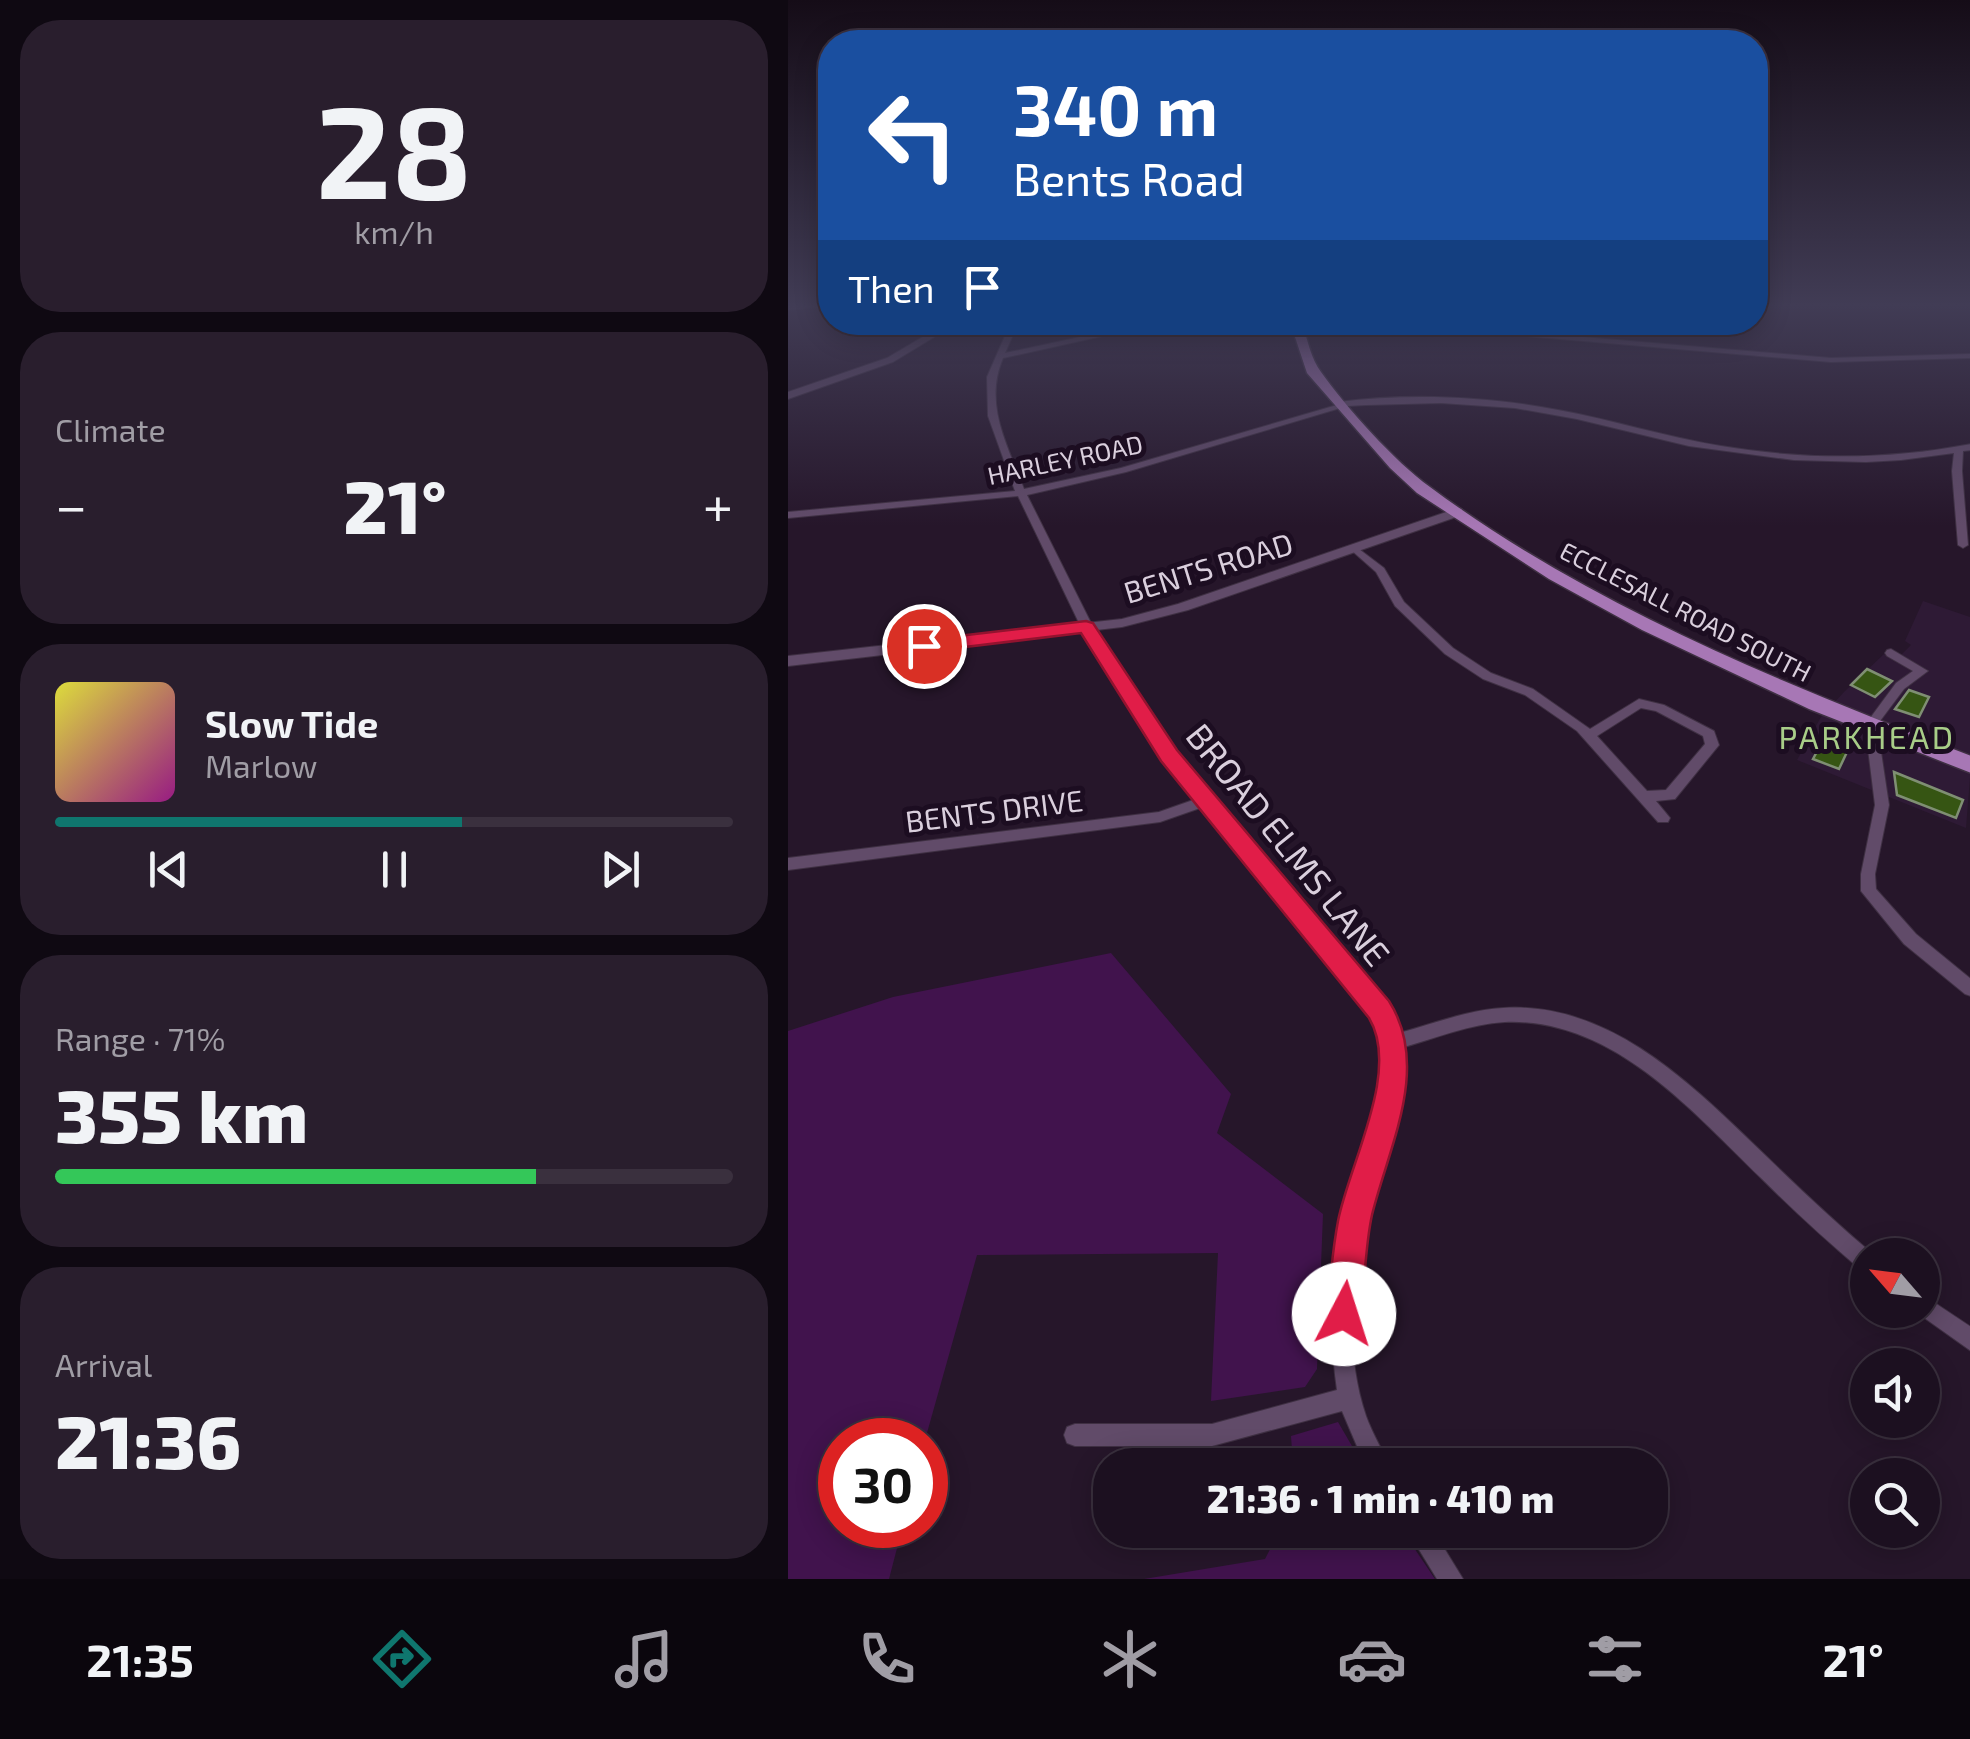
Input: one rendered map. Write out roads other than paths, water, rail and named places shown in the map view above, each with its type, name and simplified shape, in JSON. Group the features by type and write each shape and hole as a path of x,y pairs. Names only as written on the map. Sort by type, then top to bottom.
{"main road":[{"name":"ECCLESALL ROAD SOUTH","path":"1319,379 1399,469 1458,512 1604,604 1816,704 1970,765"}],"street":[{"path":"788,396 837,379"},
{"name":"BROAD ELMS LANE","path":"992,379 992,416 1021,494 1086,627 1169,756 1379,1009 1394,1042"},
{"name":"HARLEY ROAD","path":"788,515 1021,494 1123,470 1342,405 1453,401 1511,405 1773,456 1861,458 1965,448"},
{"path":"1963,545 1956,471 1965,448"},
{"name":"BENTS ROAD","path":"788,660 1086,627 1156,615 1458,512"},
{"path":"1355,550 1380,570 1399,604 1458,659 1487,676 1530,692 1590,734 1663,818"},
{"path":"1891,653 1922,671 1900,686 1870,725 1882,804 1868,874 1870,891 1910,939 1970,989"},
{"path":"1590,734 1640,703 1660,708 1710,734 1712,746 1670,796 1647,796"},
{"name":"BENTS DRIVE","path":"788,864 1160,817 1204,801"},
{"path":"1369,1448 1355,1416 1344,1365 1349,1248 1360,1192 1392,1086 1394,1042 1482,1017 1519,1015 1595,1032 1634,1051 1678,1084 1850,1246"},
{"path":"1940,1318 1970,1340"},
{"path":"1076,1435 1212,1435 1351,1397"},
{"path":"1431,1548 1451,1579"}],"district":[{"name":"PARKHEAD","path":"1867,736"}]}
